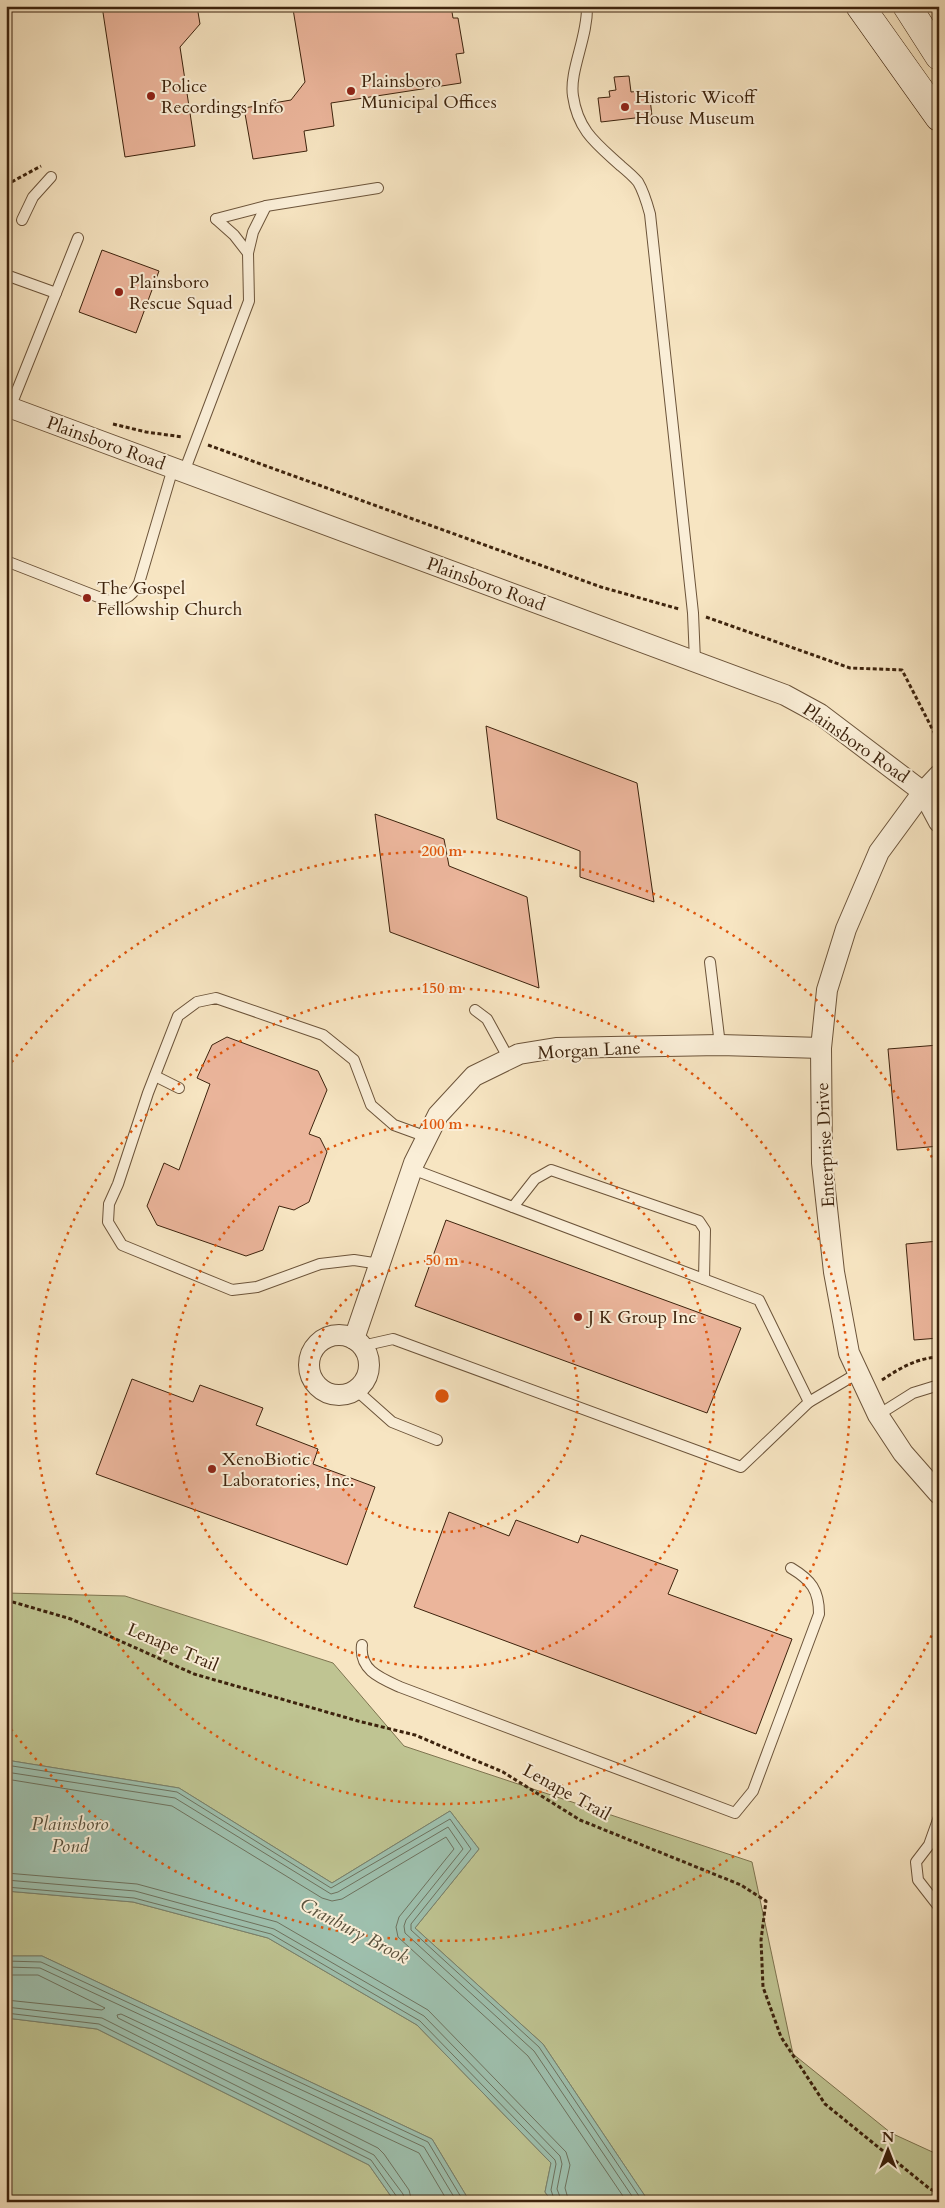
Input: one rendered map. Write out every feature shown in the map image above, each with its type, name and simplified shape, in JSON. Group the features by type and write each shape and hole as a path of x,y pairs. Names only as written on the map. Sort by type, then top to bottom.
{"street":[{"path":"860,6 939,117"},
{"path":"907,6 939,56"},
{"name":"Plainsboro Road","path":"8,407 696,661 785,696 820,714 931,794 939,775"},
{"path":"931,794 939,822"},
{"name":"Enterprise Drive","path":"931,794 879,852 846,930 827,990 821,1048 822,1163 834,1272 849,1353 878,1415 903,1453 939,1494"},
{"name":"Morgan Lane","path":"358,1343 380,1264 412,1169 438,1115 474,1076 519,1054 556,1048 720,1045 821,1048"},
{"path":"343,1336 358,1343 369,1360 369,1371 365,1381 356,1390 346,1394 329,1394 320,1389 313,1381 310,1372 309,1361 312,1351 325,1339 343,1336"}],"lane":[{"path":"587,6 586,30 572,82 572,95 580,123 588,135 637,181 644,194 650,214 693,613 696,661"},
{"path":"22,220 33,196 51,177"},
{"path":"248,253 234,235 216,219 266,206 378,188"},
{"path":"6,561 106,600 122,600 129,597 139,583 178,470 196,440 249,301 248,253 254,232 266,206"},
{"path":"8,407 78,238"},
{"path":"6,275 56,293"},
{"path":"710,962 720,1045"},
{"path":"380,1264 354,1260 320,1264 257,1288 232,1290 122,1245 108,1222 109,1204 118,1184 178,1016 197,1002 216,998 323,1035 354,1060 371,1106 394,1125 427,1137"},
{"path":"475,1010 487,1019 509,1060"},
{"path":"155,1076 179,1088"},
{"path":"412,1169 759,1300 809,1402"},
{"path":"513,1207 535,1179 551,1170 699,1221 705,1230 704,1279"},
{"path":"358,1343 392,1339 741,1467 809,1402 858,1373"},
{"path":"878,1415 913,1393 939,1385"},
{"path":"356,1390 392,1422 437,1440"},
{"path":"362,1645 361,1654 364,1664 375,1675 400,1687 735,1813 753,1791 818,1614 819,1600 814,1588 805,1577 791,1568"},
{"path":"939,1817 929,1845 916,1862 918,1880 939,1907"}],"path":[{"path":"6,186 41,166"},
{"path":"108,423 146,432 176,435 196,440 601,587 693,613 850,668 902,670 939,742"},
{"name":"Lenape Trail","path":"6,1600 71,1618 194,1674 358,1721 415,1735 503,1772 580,1820 742,1885 766,1901 761,1940 762,1987 781,2037 825,2104 930,2189 939,2193"}],"shaded area":[{"path":"6,1593 125,1596 333,1663 404,1746 752,1862 793,2054 891,2133 939,2155 939,2202 649,2202 543,2044 415,1928 479,1849 450,1811 332,1883 179,1788 6,1760"},
{"path":"6,1891 133,1902 268,1938 417,2025 551,2163 545,2192 552,2202 470,2202 432,2139 42,1956 6,1956"},
{"path":"6,2018 97,2029 369,2165 395,2202 6,2202"}],"water":[{"name":"Plainsboro Pond","path":"6,1760 179,1788 332,1883 450,1811 479,1849 415,1928 543,2044 649,2202 552,2202 545,2192 551,2163 417,2025 268,1938 133,1902 6,1891"},
{"path":"6,1956 42,1956 432,2139 470,2202 395,2202 369,2165 97,2029 6,2018"}],"building":[{"name":"Police Recordings Info","path":"102,6 197,6 200,24 180,47 195,146 125,157"},
{"name":"Plainsboro Municipal Offices","path":"310,6 451,6 453,18 458,18 464,53 456,54 461,83 331,103 334,126 304,131 307,151 253,159 244,108 291,100 305,82 293,9"},
{"name":"Historic Wicoff House Museum","path":"629,76 631,92 649,90 652,116 601,122 598,98 610,97 609,91 616,90 614,77"},
{"name":"Plainsboro Rescue Squad","path":"102,250 159,271 136,333 79,312"},
{"path":"486,726 637,783 654,902 580,877 580,851 497,819"},
{"path":"375,814 444,839 449,866 527,897 539,988 390,932"},
{"path":"227,1037 318,1071 327,1090 309,1134 320,1138 327,1152 309,1202 294,1210 279,1206 263,1250 246,1256 157,1225 147,1206 164,1163 179,1170 210,1084 197,1078 212,1045"},
{"path":"939,1045 939,1146 897,1150 888,1049"},
{"name":"J K Group Inc","path":"446,1220 741,1328 707,1413 415,1306"},
{"path":"939,1241 939,1338 914,1340 906,1244"},
{"name":"XenoBiotic Laboratories, Inc.","path":"132,1379 193,1402 200,1385 263,1408 256,1425 318,1449 313,1464 375,1487 347,1565 96,1474"},
{"path":"449,1512 509,1536 516,1520 578,1543 581,1535 678,1570 668,1594 792,1639 756,1734 414,1607"}],"place":[{"name":"Plainsboro Municipal Offices","path":"351,91"},
{"name":"Police Recordings Info","path":"151,96"},
{"name":"Historic Wicoff House Museum","path":"625,107"},
{"name":"Plainsboro Rescue Squad","path":"119,292"},
{"name":"The Gospel Fellowship Church","path":"87,598"},
{"name":"J K Group Inc","path":"578,1317"},
{"name":"XenoBiotic Laboratories, Inc.","path":"212,1469"}],"water label":[{"name":"Cranbury Brook","path":"355,1930"}]}
